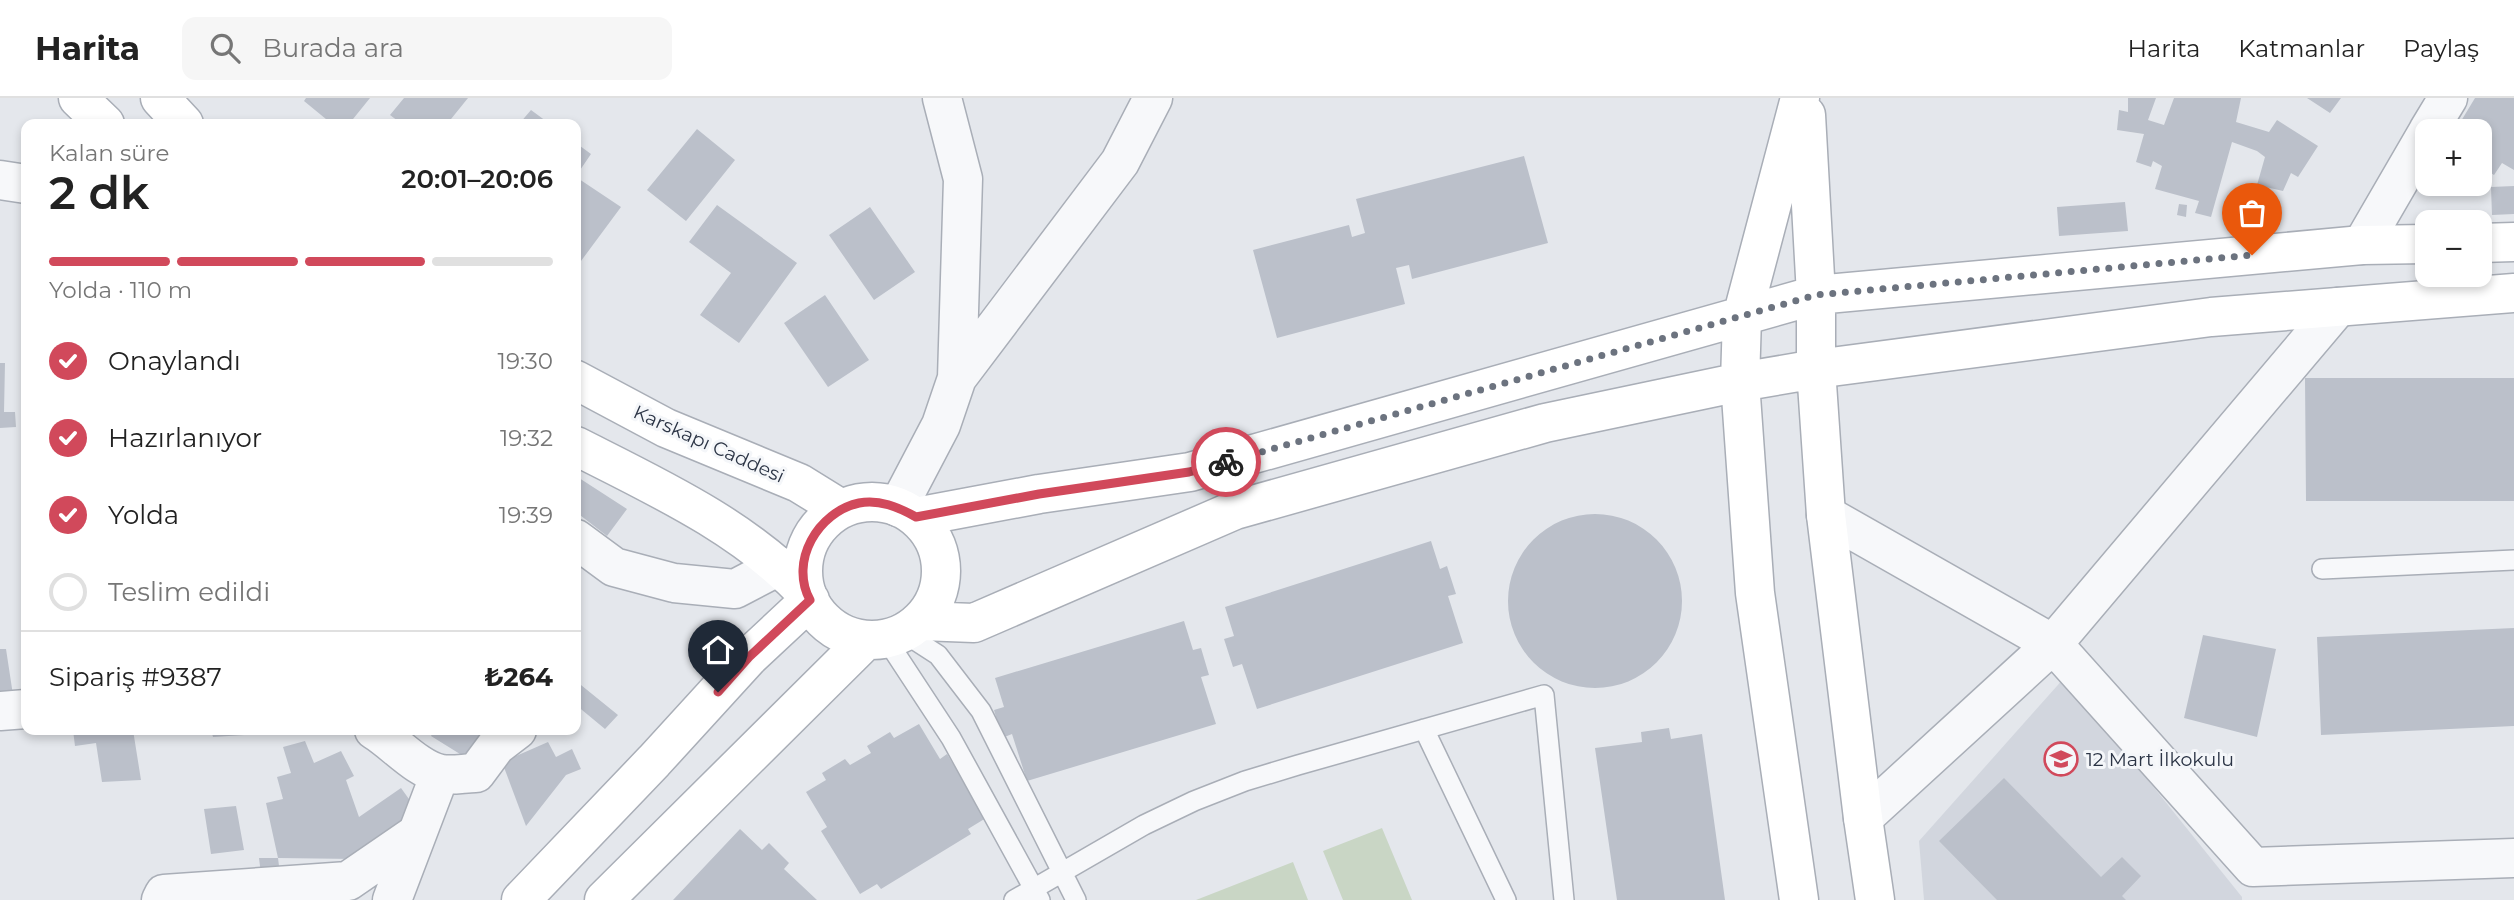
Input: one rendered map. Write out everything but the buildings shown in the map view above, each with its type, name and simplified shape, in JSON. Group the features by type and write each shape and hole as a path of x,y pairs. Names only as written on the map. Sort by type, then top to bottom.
{"main road":[{"path":"78,98 100,119"},
{"path":"160,98 179,119"},
{"path":"1799,900 1755,593 1740,382 1742,317 1800,98"},
{"path":"1805,98 1816,295 1816,369 1826,515 1875,900"},
{"path":"2492,243 2514,242"},
{"path":"907,512 1189,472 1816,295 2362,245 2415,244"},
{"path":"581,449 699,511 779,566 830,625 847,635 894,633 974,624 1235,510 1545,423 1740,382 1816,369 2211,317 2514,293"},
{"name":"Karskapı Caddesi","path":"581,383 666,428 799,484 841,509"},
{"path":"604,900 894,633 933,606 940,588 942,568 938,549 929,531 907,512 879,502 860,503 841,509 825,521 812,536 805,555 803,575 808,597"},
{"path":"521,900 808,597"}],"street":[{"path":"907,512 957,378 963,179 942,98"},
{"path":"957,378 1120,162 1153,98"},
{"path":"2436,119 2448,98"},
{"path":"2362,245 2415,154"},
{"path":"0,180 21,183"},
{"path":"1863,818 2053,644 2338,307"},
{"path":"1826,515 2053,644 2253,867 2514,858"},
{"path":"581,543 614,567 674,583 735,589 779,566"},
{"path":"0,711 21,709"},
{"path":"383,735 416,761 440,774 475,773 496,746 510,735"},
{"path":"392,900 440,774"},
{"path":"161,900 164,894 355,890 415,835"}],"lane":[{"path":"2322,569 2514,560"},
{"path":"894,633 938,655 981,711 1076,900"},
{"path":"894,633 1038,894"},
{"path":"1014,900 1038,894 1063,872 1144,825 1245,781 1544,695 1564,900"},
{"path":"1424,729 1506,900"}],"shaded area":[{"name":"12 Mart İlkokulu","path":"2065,677 2242,900 1924,900 1919,841"}],"green space":[{"path":"1382,828 1412,900 1343,900 1323,851"},
{"path":"1293,862 1308,900 1196,900"}],"way so far":[{"path":"1226,462 1816,295 2252,255"}],"place":[{"name":"12 Mart İlkokulu","path":"2061,759"}],"route":[{"path":"718,692 749,657 810,600 803,575 805,555 812,536 825,521 841,509 860,503 879,502 898,507 916,517 1039,494 1189,472 1226,462"}]}
